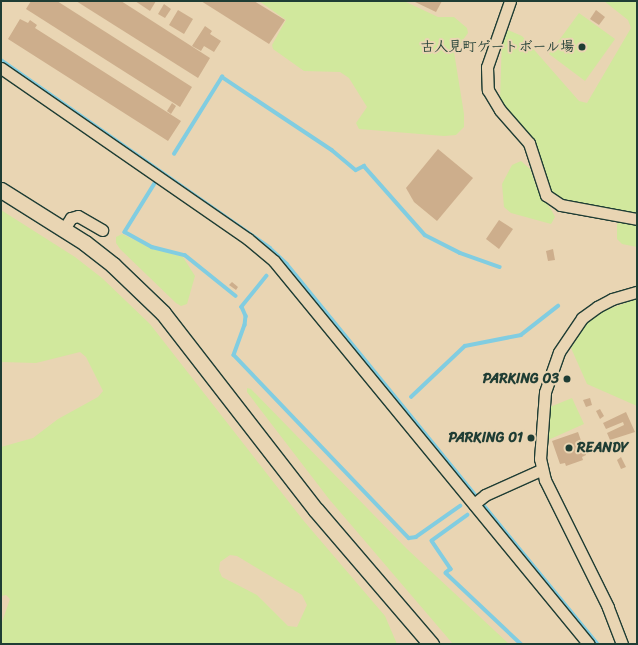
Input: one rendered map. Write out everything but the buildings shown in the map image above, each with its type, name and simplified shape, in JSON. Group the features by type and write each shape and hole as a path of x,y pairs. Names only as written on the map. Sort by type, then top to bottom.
{"street":[{"path":"510,1 487,67 488,90 500,110 529,143 546,195 561,205 637,219"},
{"path":"1,68 248,239 274,261 589,644"},
{"path":"1,190 64,229 113,265 162,313 316,510 431,644"},
{"path":"64,229 71,218 78,216 102,230"},
{"path":"622,644 608,606 541,470 545,392 559,352 582,318 597,306 612,299 637,292"},
{"path":"474,504 485,495 541,470"}],"green space":[{"path":"259,1 404,1 438,17 454,17 467,28 468,33 454,52 464,114 464,127 456,135 444,136 359,129 356,123 367,107 349,78 340,72 304,71 273,49 272,45 286,20"},
{"path":"604,1 637,1 637,215 563,201 550,192 539,153 533,141 503,107 500,100 502,36 508,30 522,36 579,101 587,103 631,28 628,20"},
{"name":"古人見町ゲートボール場","path":"579,13 615,39 585,81 549,54"},
{"path":"521,161 530,169 537,189 555,217 551,224 511,213 504,207 502,184 512,165"},
{"path":"1,210 75,257 102,278 150,324 303,520 385,616 397,644 1,644 1,625 10,599 6,595 1,596 1,447 33,438 58,419 98,397 103,391 86,357 80,352 36,363 1,362","holes":["230,555 237,556 302,595 307,605 297,627 288,626 257,595 222,577 219,570 220,562"]},
{"path":"623,221 637,224 637,247 622,244 617,239 617,224"},
{"path":"122,234 152,248 183,257 195,276 187,304 181,306 176,303 120,249 116,243 116,237"},
{"path":"637,299 637,406 587,384 571,348 587,323 600,312"},
{"path":"247,388 251,389 407,549 509,644 453,644 329,499 247,392"},
{"path":"572,398 584,424 548,440 550,407"}],"waterway":[{"path":"1,60 270,248 287,264 477,497"},
{"path":"174,154 222,77 332,150 356,170 364,166 425,235 460,253 500,267"},
{"path":"156,182 125,232 152,247 185,255 236,296"},
{"path":"267,276 242,307 246,316 245,325 234,355 409,538 416,537 460,506"},
{"path":"411,397 465,346 521,335 558,306"},
{"path":"482,503 598,644"},
{"path":"468,515 432,541 451,569 446,573 521,644"}],"place":[{"name":"古人見町ゲートボール場","path":"582,47"},
{"name":"PARKING 03","path":"567,379"},
{"name":"PARKING 01","path":"531,438"},
{"name":"REANDY","path":"569,448"}]}
